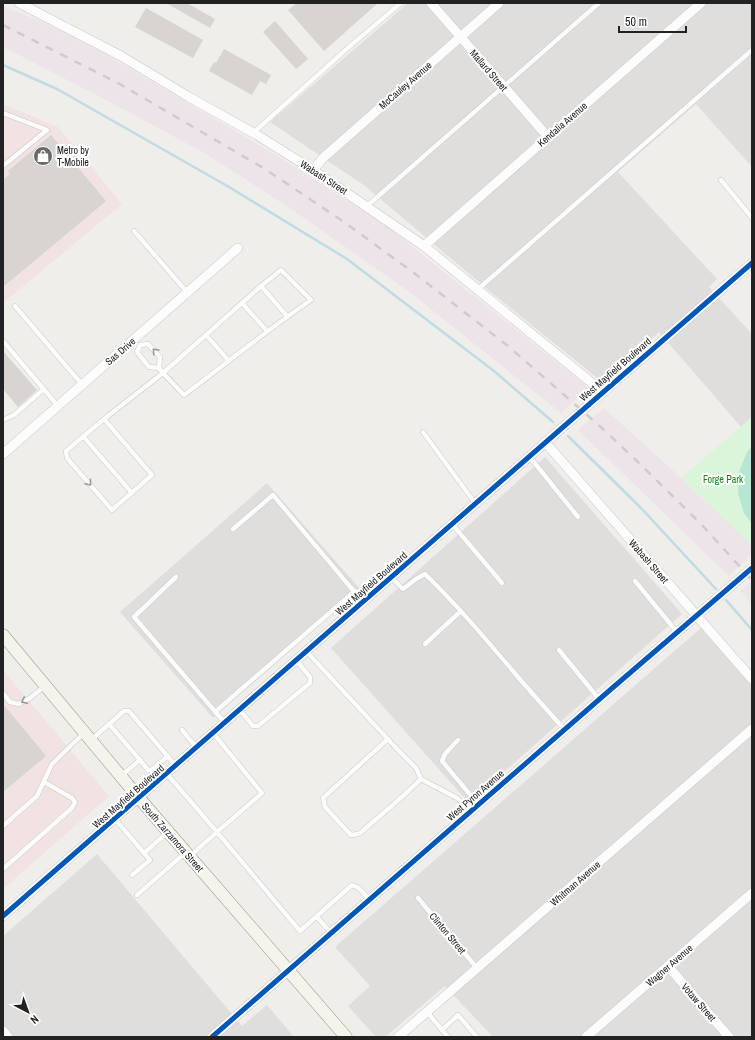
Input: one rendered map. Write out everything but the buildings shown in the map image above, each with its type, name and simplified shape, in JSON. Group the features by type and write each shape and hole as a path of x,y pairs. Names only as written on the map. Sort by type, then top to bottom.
{"main road":[{"name":"South Zarzamora Street","path":"3,635 139,798 346,1037"}],"street":[{"name":"Wabash Street","path":"18,3 121,56 313,170 424,246 603,392"},
{"name":"Mallard Street","path":"431,3 548,137"},
{"name":"McCauley Avenue","path":"313,170 323,158 499,3"},
{"name":"Kendalia Avenue","path":"424,246 701,3"},
{"name":"Sas Drive","path":"4,452 82,384 137,341 188,292 238,248"},
{"name":"West Mayfield Boulevard","path":"3,916 197,748 545,442 750,268"},
{"name":"Wabash Street","path":"545,442 752,679"},
{"name":"West Pyron Avenue","path":"212,1037 478,804 752,568"},
{"name":"Whitman Avenue","path":"398,1037 752,729"},
{"name":"Wagner Avenue","path":"586,1037 752,893"},
{"name":"Votaw Street","path":"668,966 729,1037"},
{"path":"3,1031 8,1037"}],"lane":[{"path":"253,133 350,46 401,3"},
{"path":"367,206 599,3"},
{"path":"477,290 752,50"},
{"path":"3,113 47,130 3,166"},
{"path":"721,180 752,218"},
{"path":"134,231 188,292"},
{"path":"104,419 152,475 112,510 67,458 66,452 83,436 104,419 163,373 281,270 311,300 267,331 184,396 163,373 159,368 160,357 148,344 137,341 137,352 149,367 159,368"},
{"path":"261,286 287,316"},
{"path":"242,303 267,331"},
{"path":"15,306 82,384"},
{"path":"206,336 229,362"},
{"path":"3,341 58,406"},
{"path":"3,420 14,415 44,389"},
{"path":"423,432 475,503"},
{"path":"83,436 132,493"},
{"path":"529,456 578,517"},
{"path":"233,529 273,495 363,602"},
{"path":"452,524 502,583"},
{"path":"391,578 403,589 425,574 486,638 565,730"},
{"path":"176,577 134,617 225,723"},
{"path":"635,581 677,632"},
{"path":"215,712 355,591"},
{"path":"425,644 461,611"},
{"path":"559,650 599,699"},
{"path":"306,652 416,768 422,779 457,798 470,811"},
{"path":"240,710 253,726 258,726 310,683 310,677 296,660"},
{"path":"3,693 10,702 19,704 30,698 45,686"},
{"path":"3,826 37,796 52,764 87,736 109,724 124,711 129,712 176,766"},
{"path":"109,724 148,770 151,770 168,756"},
{"path":"182,730 197,748"},
{"path":"136,895 217,832 262,793 213,733"},
{"path":"388,739 323,798 325,807 351,835 359,834 422,779"},
{"path":"458,740 444,754 442,761 478,804"},
{"path":"121,776 140,760"},
{"path":"166,774 300,931 352,886 359,888 369,899"},
{"path":"3,869 72,808 75,802 72,798 44,782"},
{"path":"115,819 150,860 132,876"},
{"path":"144,853 169,832"},
{"name":"Clinton Street","path":"418,898 477,968"},
{"path":"317,917 331,933"},
{"path":"427,1012 448,1037"},
{"path":"442,1030 458,1016 477,1037"}],"shaded area":[{"path":"408,3 752,3 752,167 696,104 618,172 717,279 709,287 752,334 752,417 741,427 659,332 602,382 486,288 365,186 270,122"},
{"path":"3,6 40,21 98,50 276,155 384,224 589,388 561,413 408,291 291,209 206,154 112,103 3,47"},
{"path":"3,104 58,127 122,204 3,303"},
{"path":"604,408 681,478 752,546 752,554 729,576 578,430"},
{"path":"545,457 682,614 469,803 331,648"},
{"path":"267,483 360,589 213,718 120,612"},
{"path":"752,581 752,605 741,591"},
{"path":"701,628 752,686 752,1037 493,1037 445,986 385,1037 376,1037 348,1006 370,986 335,947"},
{"path":"3,670 109,796 3,889"},
{"path":"97,854 242,1026 267,1005 294,1037 3,1037 3,936"}],"green space":[{"name":"Forge Park","path":"752,417 752,546 681,478"},
{"path":"752,446 752,524 744,513 738,493 739,472 747,452"}],"waterway":[{"path":"3,65 57,89 229,187 347,259 494,371 553,422"},
{"path":"568,436 641,508 716,589"},
{"path":"726,600 752,630"}],"railway":[{"path":"3,25 118,83 265,169 344,222 414,273 508,346 602,428 701,524 752,580"}],"cycle path":[{"path":"3,916 752,263"},
{"path":"212,1037 752,568"}],"place":[{"name":"Metro by T-Mobile","path":"43,156"}]}
